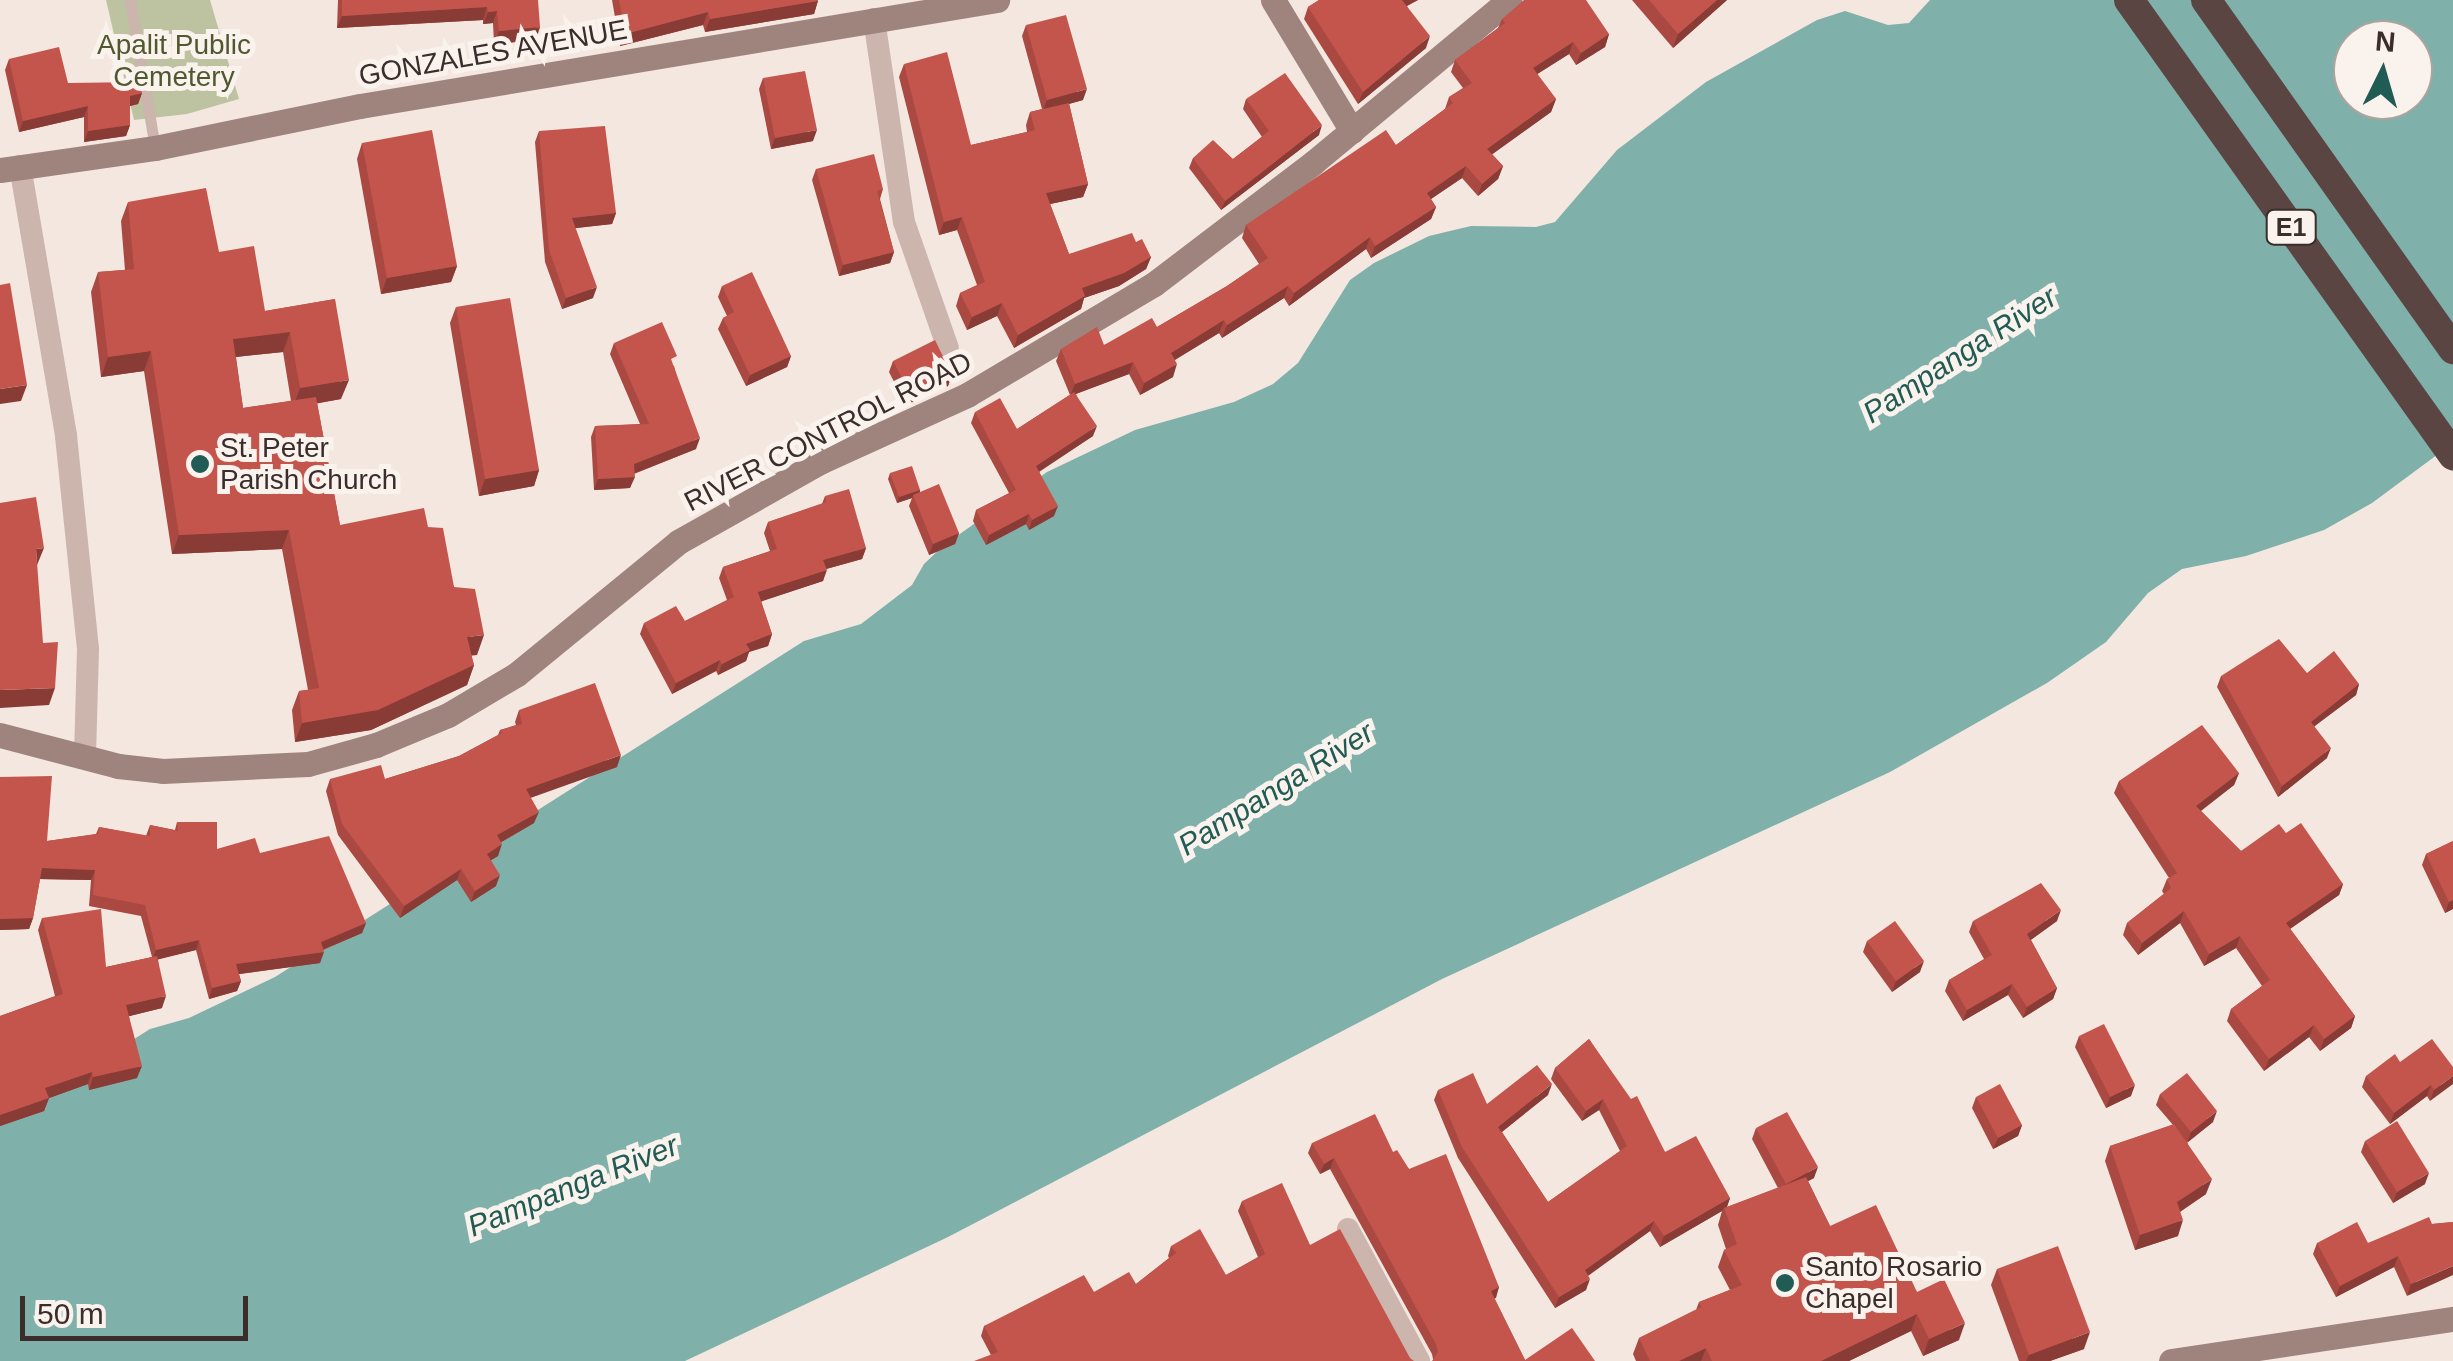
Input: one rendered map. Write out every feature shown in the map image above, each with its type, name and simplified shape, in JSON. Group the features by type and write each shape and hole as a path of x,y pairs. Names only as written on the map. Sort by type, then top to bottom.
{"highway":[{"name":"E1","path":"2130,0 2453,455"},
{"name":"E1","path":"2206,0 2453,349"}],"street":[{"name":"GONZALES AVENUE","path":"10,168 155,148 360,106 997,0"},
{"path":"1273,0 1352,132"},
{"name":"RIVER CONTROL ROAD","path":"0,735 118,766 163,771 308,764 376,745 448,715 517,674 678,542 820,462 967,395 1154,284 1352,132 1508,0"},
{"path":"874,20 904,222 948,348"},
{"path":"10,168 66,436 88,649 84,755"},
{"path":"1348,1229 1419,1361"},
{"path":"2170,1361 2453,1319"}],"lane":[{"path":"130,0 155,148"}],"green space":[{"name":"Apalit Public Cemetery","path":"106,0 210,0 239,99 187,114 134,120"}],"water":[{"name":"Pampanga River","path":"1930,0 2453,0 2453,443 2372,503 2324,530 2246,556 2182,569 2148,593 2106,642 2047,683 1890,772 1442,979 948,1237 685,1361 0,1361 0,1124 150,1029 189,1018 275,977 804,641 861,624 912,585 924,564 943,546 1047,472 1135,430 1234,402 1273,384 1298,363 1350,280 1374,263 1429,236 1471,226 1536,227 1555,222 1617,150 1706,82 1817,20 1845,11 1888,25 1909,23"}],"building":[{"path":"342,0 538,0 540,27 499,31 497,11 488,12 487,7 342,16"},
{"path":"619,0 818,1 710,19 708,12 625,34"},
{"path":"1319,0 1402,0 1430,36 1363,92 1308,7"},
{"path":"1524,0 1586,0 1609,34 1581,53 1573,42 1533,68 1556,99 1487,149 1503,166 1482,184 1466,166 1427,193 1436,207 1375,246 1370,237 1294,293 1288,286 1227,325 1224,320 1171,353 1177,364 1144,383 1133,362 1075,384 1061,349 1097,327 1104,345 1152,318 1157,327 1268,258 1246,225 1386,130 1396,145 1453,103 1449,97 1472,83 1455,60 1505,23 1502,19"},
{"path":"1649,0 1717,0 1678,34"},
{"path":"1066,15 1087,89 1047,100 1026,25"},
{"path":"59,47 68,83 140,82 142,93 130,96 130,125 88,131 88,106 23,121 9,59"},
{"path":"947,52 971,145 1035,130 1030,112 1069,103 1088,184 1046,193 1069,254 1132,233 1136,242 1142,239 1151,257 1124,273 1082,288 1085,296 1018,335 1002,303 972,317 960,293 985,282 962,217 944,222 904,64"},
{"path":"805,71 817,130 775,138 763,78"},
{"path":"1285,73 1322,125 1225,201 1193,158 1213,140 1233,159 1269,131 1246,99"},
{"path":"605,126 616,213 572,218 597,287 566,298 549,250 539,131"},
{"path":"432,130 457,266 387,278 362,143"},
{"path":"874,154 883,189 877,191 894,252 843,265 816,169"},
{"path":"206,188 219,252 254,246 265,311 335,299 349,380 300,388 290,332 233,339 243,408 316,397 340,525 424,508 428,527 443,528 454,587 475,589 484,635 467,637 474,665 378,710 302,723 299,691 319,688 289,530 179,535 151,351 108,357 98,272 134,269 128,202"},
{"path":"752,272 791,356 750,375 723,318 734,312 722,286"},
{"path":"10,283 27,385 0,389 0,285"},
{"path":"510,298 539,470 485,479 456,307"},
{"path":"662,322 677,356 671,359 700,438 634,464 635,477 598,479 595,426 649,424 614,343"},
{"path":"935,340 952,375 910,394 893,361"},
{"path":"1074,392 1097,426 1036,466 1058,506 1032,520 1029,514 989,535 976,510 1016,490 975,412 1000,398 1017,429"},
{"path":"912,466 920,490 899,497 890,473"},
{"path":"939,484 959,533 933,544 913,495"},
{"path":"849,489 866,548 823,560 827,570 758,592 772,634 746,644 750,650 722,664 720,660 676,683 644,623 676,606 685,621 734,597 723,567 777,549 768,522 826,502 825,496"},
{"path":"36,497 44,548 36,549 43,643 58,642 55,688 0,690 0,503"},
{"path":"2279,639 2307,673 2334,651 2359,684 2311,722 2331,748 2282,786 2221,676"},
{"path":"595,683 621,755 526,789 539,812 497,835 502,844 487,854 500,875 475,891 461,869 404,906 342,824 330,779 381,765 385,779 459,756 502,733 500,730 522,724 519,710"},
{"path":"2202,725 2239,773 2196,806 2241,851 2279,824 2286,833 2301,823 2343,884 2286,923 2355,1016 2324,1039 2314,1025 2269,1059 2231,1009 2270,980 2240,936 2209,954 2184,911 2142,943 2127,923 2171,888 2167,879 2177,873 2119,781"},
{"path":"52,776 47,841 98,834 99,827 150,836 150,825 178,831 177,822 217,822 217,849 255,838 260,853 329,836 366,923 321,942 324,952 236,964 241,981 212,988 199,940 156,950 145,905 93,895 95,870 42,868 33,918 0,919 0,777"},
{"path":"2453,841 2453,900 2449,902 2426,854"},
{"path":"2041,883 2061,910 2027,934 2057,988 2027,1007 2012,984 1967,1010 1949,980 1992,955 1973,921"},
{"path":"101,909 106,967 157,956 166,996 126,1005 142,1066 93,1077 92,1072 45,1088 49,1098 0,1115 0,1016 63,994 42,918"},
{"path":"1895,921 1924,961 1896,981 1867,941"},
{"path":"2104,1024 2135,1085 2110,1097 2079,1036"},
{"path":"1589,1039 1631,1099 1637,1096 1665,1152 1696,1136 1730,1198 1664,1236 1654,1221 1585,1270 1590,1279 1559,1297 1462,1147 1438,1090 1473,1073 1487,1104 1537,1065 1552,1084 1498,1127 1548,1202 1627,1146 1603,1099 1586,1111 1555,1068"},
{"path":"2432,1039 2453,1067 2453,1076 2434,1090 2431,1085 2394,1113 2366,1076 2395,1054 2400,1062"},
{"path":"2187,1073 2217,1111 2191,1132 2160,1094"},
{"path":"2000,1084 2022,1125 1998,1138 1976,1097"},
{"path":"1787,1112 1818,1167 1786,1184 1756,1128"},
{"path":"1375,1114 1393,1152 1397,1150 1409,1169 1446,1154 1499,1287 1491,1291 1525,1360 1572,1328 1595,1361 1432,1361 1438,1352 1436,1344 1334,1158 1324,1164 1312,1143"},
{"path":"2397,1121 2429,1173 2397,1192 2365,1141"},
{"path":"2174,1124 2212,1179 2177,1202 2183,1220 2140,1235 2110,1146"},
{"path":"1806,1177 1830,1226 1876,1205 1917,1292 1944,1279 1965,1323 1929,1339 1917,1314 1821,1361 1712,1361 1706,1348 1679,1361 1650,1361 1639,1338 1701,1307 1699,1302 1742,1285 1724,1250 1737,1244 1724,1208"},
{"path":"1282,1183 1310,1245 1340,1229 1414,1361 974,1361 998,1352 984,1326 1084,1275 1094,1292 1129,1272 1136,1284 1176,1253 1171,1246 1200,1229 1226,1275 1265,1254 1242,1201"},
{"path":"2429,1217 2432,1224 2453,1222 2453,1266 2411,1284 2398,1256 2340,1286 2317,1243 2357,1222 2368,1243"},
{"path":"2058,1246 2090,1332 2029,1355 1997,1269"}],"place":[{"name":"St. Peter Parish Church","path":"200,464"},
{"name":"Santo Rosario Chapel","path":"1785,1283"}]}
